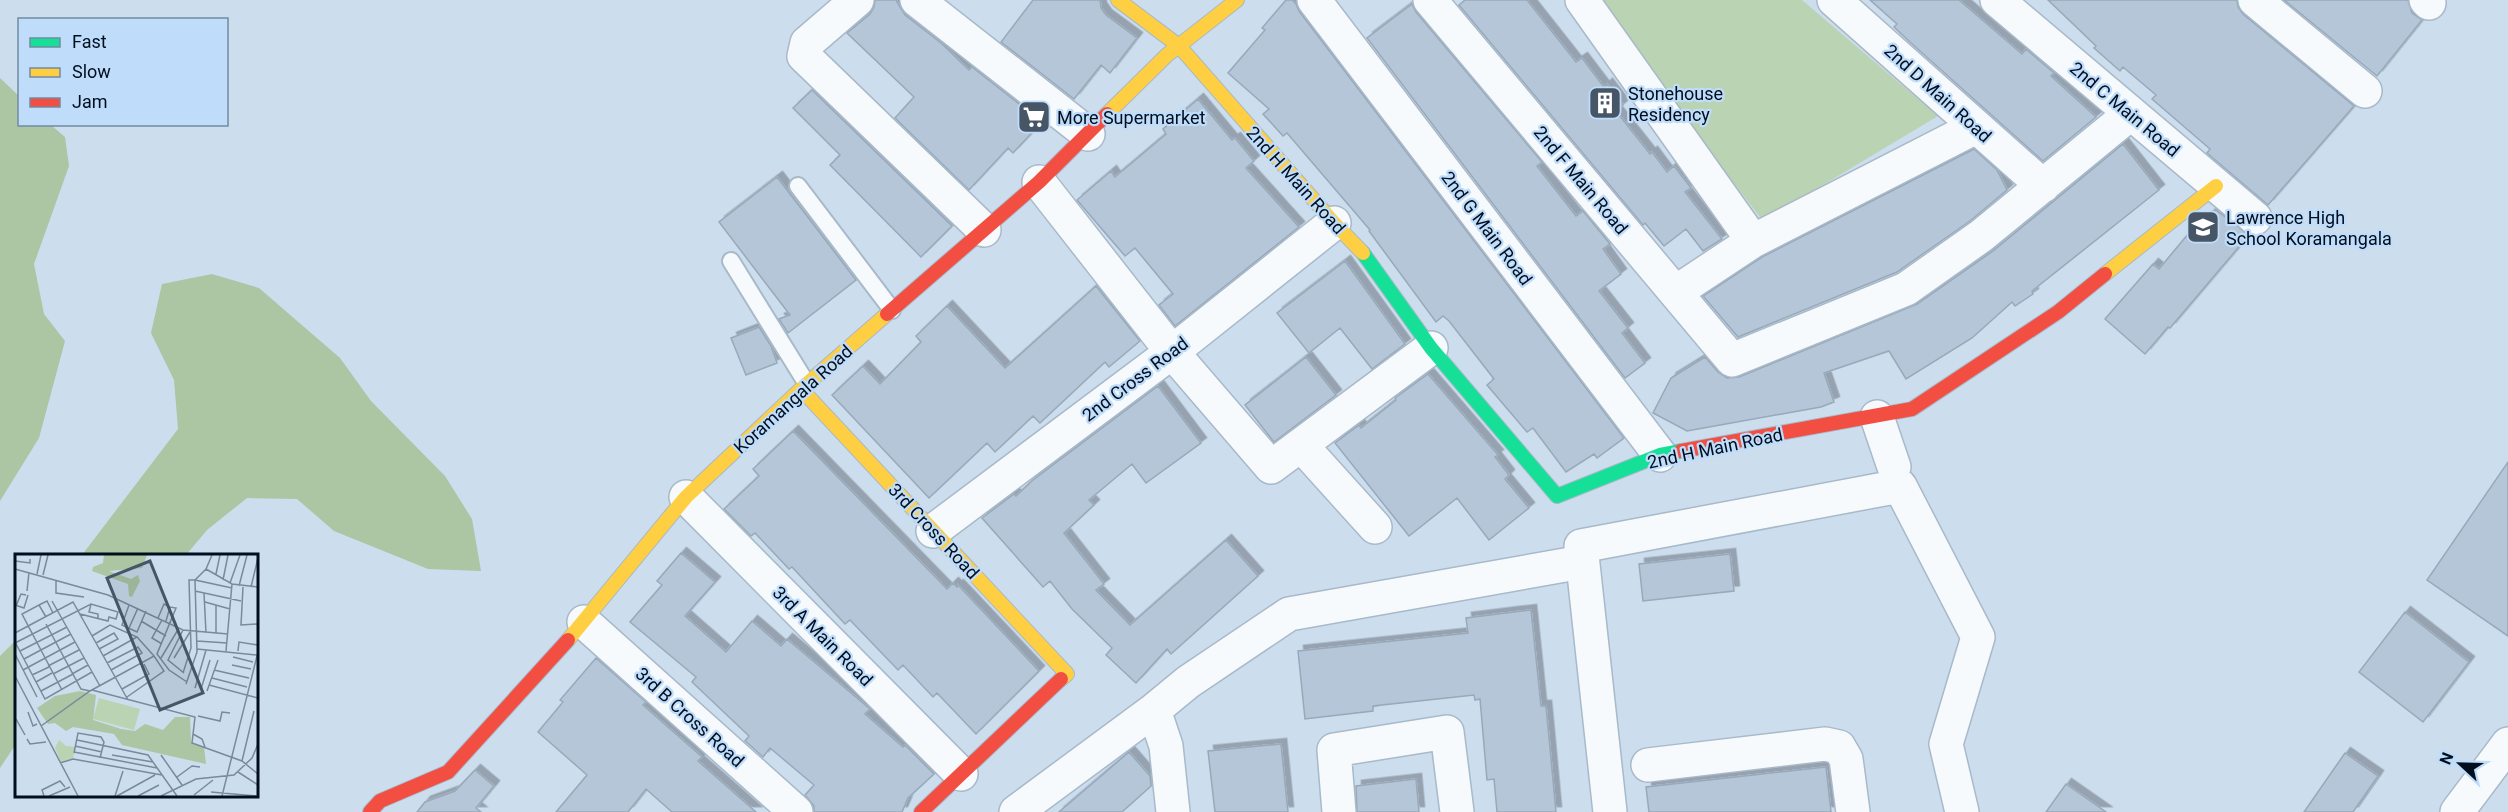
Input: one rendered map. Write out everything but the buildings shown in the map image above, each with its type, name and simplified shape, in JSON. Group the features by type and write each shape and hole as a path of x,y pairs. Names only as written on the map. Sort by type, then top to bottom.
{"street":[{"path":"857,0 807,43 804,56 984,230"},
{"path":"917,0 1088,134"},
{"name":"2nd H Main Road","path":"1118,0 1179,46 1334,223 1364,254 1431,348 1557,496 1660,455 1912,409 2048,318 2216,186"},
{"name":"Koramangala Road","path":"381,808 448,772 584,622 686,497 804,387 1039,182 1179,46 1237,0"},
{"name":"2nd G Main Road","path":"1314,0 1660,455"},
{"name":"2nd F Main Road","path":"1430,0 1732,360 1906,289 1981,236 2043,186"},
{"path":"1582,0 1753,241"},
{"name":"2nd D Main Road","path":"1834,0 2043,186"},
{"name":"2nd C Main Road","path":"1997,0 2254,218"},
{"path":"2255,0 2365,91"},
{"path":"2043,186 2130,114"},
{"path":"1676,292 1753,241 1976,127"},
{"path":"1039,182 1172,352 1271,467 1431,348"},
{"name":"2nd Cross Road","path":"933,531 1172,352 1334,223"},
{"name":"3rd Cross Road","path":"804,387 933,531 1067,674 960,774"},
{"path":"1877,417 1894,467"},
{"path":"1301,446 1375,527"},
{"path":"1610,812 1581,546 1900,486 1978,637 1946,744 1962,812"},
{"name":"3rd A Main Road","path":"686,497 960,774"},
{"path":"1016,812 1154,710 1188,682 1289,614 1582,562"},
{"name":"3rd B Cross Road","path":"584,622 796,812"},
{"path":"1154,710 1166,746 1173,812"},
{"path":"1339,812 1334,750 1447,732 1457,812"},
{"path":"1648,765 1825,744 1839,747 1846,759 1853,812"},
{"path":"2457,812 2508,744"},
{"path":"921,812 960,774"}],"lane":[{"path":"798,186 892,310"},
{"path":"731,261 804,387"}],"green space":[{"path":"1593,0 1802,0 1938,116 1763,221"},
{"path":"0,78 18,95 18,126 52,126 65,137 69,166 34,264 44,314 65,341 39,438 0,501"},
{"path":"212,274 259,288 340,358 371,401 445,476 472,519 481,571 428,569 334,531 297,499 247,498 207,530 187,554 83,554 178,429 174,380 151,333 162,284"},
{"path":"15,641 15,746 0,768 0,656"}],"traffic: fast":[{"path":"1363,253 1431,348 1557,496 1660,455 1681,451"}],"traffic: slow":[{"path":"1118,0 1179,46 1363,253"},
{"path":"1107,114 1167,55 1237,0"},
{"path":"2105,274 2216,186"},
{"path":"568,640 686,497 801,389 887,314"},
{"path":"801,389 1067,674 1061,679"}],"traffic: jam":[{"path":"887,314 1039,182 1107,114"},
{"path":"1681,451 1912,409 2058,312 2105,274"},
{"path":"370,812 380,801 448,772 568,640"},
{"path":"921,812 1061,679"}],"place":[{"name":"Stonehouse Residency","path":"1605,103"},
{"name":"More Supermarket","path":"1034,117"},
{"name":"Lawrence High School Koramangala","path":"2203,227"}]}
